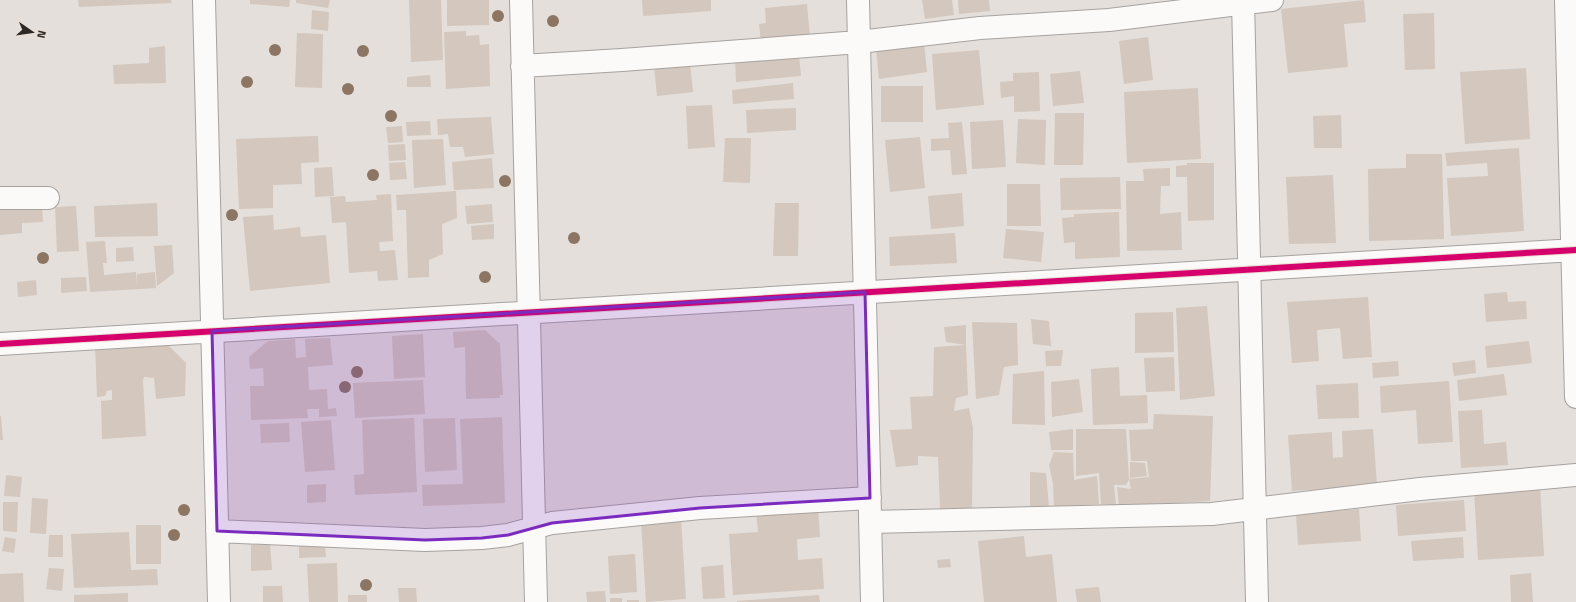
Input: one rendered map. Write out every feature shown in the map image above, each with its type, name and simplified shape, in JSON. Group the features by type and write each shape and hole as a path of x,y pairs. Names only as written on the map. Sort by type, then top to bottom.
{"street":[{"path":"204,0 219,602"},
{"path":"521,0 536,602"},
{"path":"858,0 872,602"},
{"path":"522,66 859,42 980,28 1109,20 1243,1 1272,0"},
{"path":"1566,0 1574,250 1576,397"},
{"path":"1243,1 1257,602"},
{"path":"0,198 48,198"},
{"path":"0,344 1574,250"},
{"path":"870,522 1212,514 1420,489 1576,474"},
{"path":"217,531 424,540 499,537 552,522 700,508 870,498"}],"highlighted area":[{"path":"865,292 870,498 700,508 552,523 508,535 482,538 425,540 217,531 212,331"}],"building":[{"path":"78,0 171,0 172,3 79,7"},
{"path":"250,0 290,0 289,7 250,4"},
{"path":"296,0 330,0 328,8 296,3"},
{"path":"409,0 441,0 443,60 411,62"},
{"path":"447,0 489,0 489,25 447,26"},
{"path":"642,0 711,0 711,11 643,16"},
{"path":"922,0 952,0 954,15 925,19"},
{"path":"958,0 989,0 990,11 959,14"},
{"path":"1364,0 1366,22 1344,24 1348,67 1288,73 1281,9"},
{"path":"807,4 810,37 761,42 759,24 766,23 765,8"},
{"path":"312,10 329,12 328,31 311,29"},
{"path":"1434,13 1435,69 1405,70 1403,14"},
{"path":"466,31 466,36 479,35 480,45 489,44 490,86 446,89 444,32"},
{"path":"297,33 323,34 322,88 295,87"},
{"path":"1148,37 1153,80 1124,84 1119,41"},
{"path":"924,43 927,72 879,79 876,49"},
{"path":"165,46 166,83 114,84 113,65 149,63 149,48"},
{"path":"979,50 984,105 936,110 932,54"},
{"path":"799,55 801,76 736,82 735,60"},
{"path":"690,63 693,92 657,96 654,66"},
{"path":"1526,68 1530,139 1465,144 1460,72"},
{"path":"1080,71 1084,103 1053,106 1050,74"},
{"path":"1039,72 1040,111 1014,112 1014,96 1001,98 1000,82 1013,81 1013,73"},
{"path":"430,75 431,87 407,87 407,77"},
{"path":"793,83 794,99 733,104 732,90"},
{"path":"881,86 923,86 923,122 881,122"},
{"path":"1198,88 1201,159 1127,163 1124,92"},
{"path":"712,105 715,147 688,149 686,106"},
{"path":"796,108 796,130 747,133 746,110"},
{"path":"1055,113 1084,113 1083,165 1054,165"},
{"path":"1341,115 1342,148 1314,148 1313,116"},
{"path":"491,117 494,154 465,157 463,147 450,147 448,134 438,135 437,119"},
{"path":"1018,119 1046,120 1045,165 1016,163"},
{"path":"1003,120 1006,167 972,169 970,122"},
{"path":"430,121 431,135 407,136 406,122"},
{"path":"962,122 967,174 952,175 950,150 931,151 931,139 949,138 948,123"},
{"path":"402,126 403,142 388,143 386,127"},
{"path":"318,136 319,162 301,163 302,184 273,185 273,208 239,209 236,139"},
{"path":"920,137 925,188 890,192 885,140"},
{"path":"725,138 751,138 750,183 723,182"},
{"path":"443,139 446,185 414,188 412,140"},
{"path":"405,144 406,160 389,161 388,145"},
{"path":"1519,148 1524,231 1451,236 1447,178 1488,176 1487,163 1447,166 1445,153"},
{"path":"1406,154 1442,154 1444,239 1369,241 1368,169 1406,168"},
{"path":"492,158 494,188 454,190 452,162"},
{"path":"405,162 407,179 390,180 389,163"},
{"path":"1187,163 1214,163 1214,220 1188,221 1187,177 1176,177 1176,166 1187,165"},
{"path":"332,167 334,196 315,197 314,168"},
{"path":"1170,168 1170,186 1161,186 1160,214 1181,212 1182,250 1127,251 1126,181 1144,181 1143,169"},
{"path":"1333,175 1336,243 1289,244 1286,177"},
{"path":"1120,177 1121,209 1061,210 1060,178"},
{"path":"1007,184 1040,184 1041,226 1007,226"},
{"path":"456,191 457,218 442,224 443,254 429,260 429,277 408,278 406,210 397,210 396,195"},
{"path":"962,193 964,226 931,229 928,196"},
{"path":"391,194 393,241 379,242 380,251 395,250 398,280 378,281 377,271 349,273 346,222 332,223 330,197 345,196 346,202 377,200 376,195"},
{"path":"157,203 158,236 95,237 94,206"},
{"path":"775,203 799,203 798,256 773,256"},
{"path":"492,204 493,222 467,224 465,206"},
{"path":"76,206 79,251 57,252 55,207"},
{"path":"0,207 42,207 43,222 22,223 22,233 0,235"},
{"path":"1119,212 1120,257 1075,259 1075,242 1064,243 1062,218 1074,217 1074,214"},
{"path":"273,215 274,230 300,227 301,237 326,235 330,283 250,291 243,217"},
{"path":"494,224 494,239 472,240 471,226"},
{"path":"1006,229 1044,232 1041,262 1003,258"},
{"path":"955,233 957,263 890,266 889,237"},
{"path":"105,241 107,263 103,263 104,275 136,272 137,285 137,274 155,272 156,288 90,292 86,242"},
{"path":"172,245 174,273 157,286 154,246"},
{"path":"133,247 134,261 116,262 116,248"},
{"path":"86,277 87,291 61,293 61,278"},
{"path":"36,280 37,295 18,297 17,282"},
{"path":"1507,292 1508,302 1526,301 1527,319 1486,322 1484,294"},
{"path":"1368,297 1372,357 1343,359 1340,328 1317,330 1319,361 1292,363 1287,302"},
{"path":"1207,306 1215,396 1180,400 1176,308"},
{"path":"1173,312 1174,352 1135,353 1135,313"},
{"path":"1031,319 1049,321 1051,346 1033,344"},
{"path":"972,322 1017,323 1018,365 1004,367 999,395 976,399"},
{"path":"966,325 966,345 946,342 944,327"},
{"path":"485,330 500,344 503,395 500,395 500,398 466,399 465,347 454,348 453,332"},
{"path":"423,334 425,377 394,379 392,336"},
{"path":"330,338 333,365 308,367 309,390 327,389 328,409 336,408 337,416 319,417 319,409 307,409 308,418 251,420 250,386 264,386 263,368 250,369 249,357 268,341 295,339 296,358 306,357 305,339"},
{"path":"1529,341 1532,363 1487,368 1485,346"},
{"path":"167,344 186,363 185,396 156,399 154,378 144,377 146,436 102,439 101,401 112,400 112,390 107,391 105,396 97,397 95,346"},
{"path":"966,345 968,395 956,398 954,411 969,408 973,428 972,509 940,509 938,457 918,456 918,465 896,467 890,430 912,429 910,397 933,396 934,347"},
{"path":"1063,350 1061,366 1046,366 1045,351"},
{"path":"1174,357 1175,391 1146,392 1144,358"},
{"path":"1475,360 1476,373 1454,376 1452,363"},
{"path":"1398,361 1399,376 1373,378 1372,363"},
{"path":"1119,367 1120,396 1147,395 1148,423 1093,425 1091,369"},
{"path":"1044,371 1045,425 1012,424 1013,374"},
{"path":"1504,374 1507,395 1459,401 1457,380"},
{"path":"1079,379 1083,412 1052,417 1051,382"},
{"path":"423,380 425,414 355,418 353,383"},
{"path":"1449,381 1453,442 1418,444 1416,410 1381,413 1380,386"},
{"path":"1358,383 1359,418 1318,419 1316,385"},
{"path":"1482,410 1484,444 1506,442 1508,465 1461,468 1458,411"},
{"path":"1154,414 1213,416 1210,501 1119,506 1117,487 1131,489 1129,479 1149,477 1147,461 1131,461 1129,430 1153,429"},
{"path":"1,416 3,440 0,440"},
{"path":"502,417 505,503 423,506 422,485 463,484 460,419"},
{"path":"414,418 417,492 355,495 354,475 364,474 362,420"},
{"path":"455,418 457,470 425,472 423,419"},
{"path":"331,420 335,470 305,472 301,422"},
{"path":"289,423 290,442 261,443 260,424"},
{"path":"1073,429 1073,450 1051,450 1049,432"},
{"path":"1076,429 1126,429 1129,479 1126,485 1114,485 1116,505 1101,504 1099,473 1076,476"},
{"path":"1373,429 1377,485 1292,491 1288,435 1332,432 1333,458 1343,457 1342,431"},
{"path":"1054,452 1073,453 1074,480 1097,476 1099,504 1054,507 1053,484 1049,465"},
{"path":"1130,462 1145,463 1147,476 1130,478"},
{"path":"1030,472 1046,473 1049,507 1030,506"},
{"path":"6,475 22,477 20,497 4,496"},
{"path":"326,484 326,502 307,503 307,485"},
{"path":"1540,485 1544,556 1478,560 1474,490"},
{"path":"32,498 48,499 46,534 30,533"},
{"path":"1464,500 1466,531 1398,536 1396,505"},
{"path":"3,502 18,502 17,532 3,531"},
{"path":"818,507 820,537 797,539 798,560 822,558 824,589 733,595 729,534 758,532 756,511"},
{"path":"1359,509 1361,541 1298,545 1296,514"},
{"path":"681,519 686,599 646,602 641,522"},
{"path":"136,525 161,525 161,564 136,564"},
{"path":"129,532 131,570 157,569 158,585 74,588 71,534"},
{"path":"49,535 63,535 63,557 48,557"},
{"path":"1024,536 1026,557 1052,554 1057,602 984,602 978,541"},
{"path":"5,537 16,539 14,553 2,551"},
{"path":"1463,537 1464,558 1413,561 1411,541"},
{"path":"270,544 272,570 251,571 251,545"},
{"path":"325,544 326,557 299,558 299,545"},
{"path":"635,554 637,592 610,594 608,556"},
{"path":"950,559 951,567 938,568 937,560"},
{"path":"337,563 338,602 309,602 307,564"},
{"path":"723,565 725,598 703,599 701,567"},
{"path":"49,568 64,569 62,591 46,589"},
{"path":"23,573 24,602 0,602 0,574"},
{"path":"1531,573 1533,602 1511,602 1510,575"},
{"path":"263,586 282,586 283,602 263,602"},
{"path":"1099,587 1101,602 1077,602 1075,589"},
{"path":"398,588 416,588 417,602 399,602"},
{"path":"605,591 606,602 587,602 586,592"},
{"path":"128,593 128,602 74,602 74,595"},
{"path":"348,595 367,595 367,602 348,602"},
{"path":"819,595 820,602 737,602 737,601"},
{"path":"610,598 622,598 622,602 610,602"},
{"path":"627,600 639,600 639,602 627,602"}],"cycle path":[{"path":"0,344 1576,250"}]}
